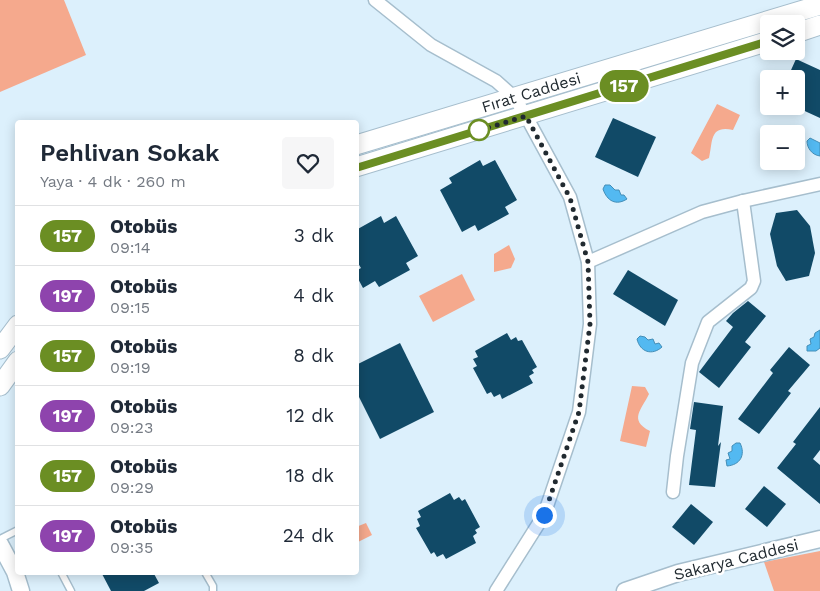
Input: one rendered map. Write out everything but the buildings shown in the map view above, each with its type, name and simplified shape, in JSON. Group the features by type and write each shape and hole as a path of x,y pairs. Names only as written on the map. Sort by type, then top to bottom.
{"main road":[{"name":"Fırat Caddesi","path":"359,144 820,5"},
{"path":"805,29 820,25"},
{"name":"Fırat Caddesi","path":"359,167 760,44"},
{"path":"0,349 15,329"},
{"path":"0,386 15,365"}],"street":[{"path":"375,0 431,45 496,82 514,97 570,198 588,262 590,324 579,412 544,515 496,591"},
{"path":"588,262 702,212 820,184"},
{"path":"673,492 676,456 692,363 708,322 751,288 754,281 743,201"},
{"name":"Sakarya Caddesi","path":"625,591 678,573 820,539"},
{"path":"0,544 15,572"},
{"path":"16,575 21,591"}],"lane":[{"path":"0,539 15,532"},
{"path":"63,575 71,591"},
{"path":"207,575 213,586 213,591"}],"shaded area":[{"path":"0,0 64,0 86,55 0,92"},
{"path":"717,104 740,115 733,130 725,129 716,132 712,141 709,158 702,161 691,153"},
{"path":"509,245 515,259 511,268 494,272 494,254"},
{"path":"462,274 475,300 433,322 419,296"},
{"path":"632,386 645,387 649,394 640,409 638,418 643,427 650,431 646,447 620,441"},
{"path":"366,523 372,535 359,542 359,526"},
{"path":"820,551 820,591 774,591 764,562"}],"water":[{"path":"810,138 820,143 820,156 812,153 809,149 807,141"},
{"path":"605,185 610,185 615,190 619,190 621,195 624,195 627,199 619,202 612,201 607,197 603,189"},
{"path":"820,330 820,348 816,351 807,351 807,346 811,344 810,339"},
{"path":"640,336 648,340 653,339 655,344 659,343 662,347 650,352 644,350 637,339"},
{"path":"740,443 742,447 741,459 735,464 727,466 726,460 730,459 728,453 732,451 732,446"}],"bus line":[{"name":"157","path":"359,167 760,44"}],"route":[{"path":"479,130 471,133 526,116 570,198 588,262 590,324 579,412 544,515"}]}
